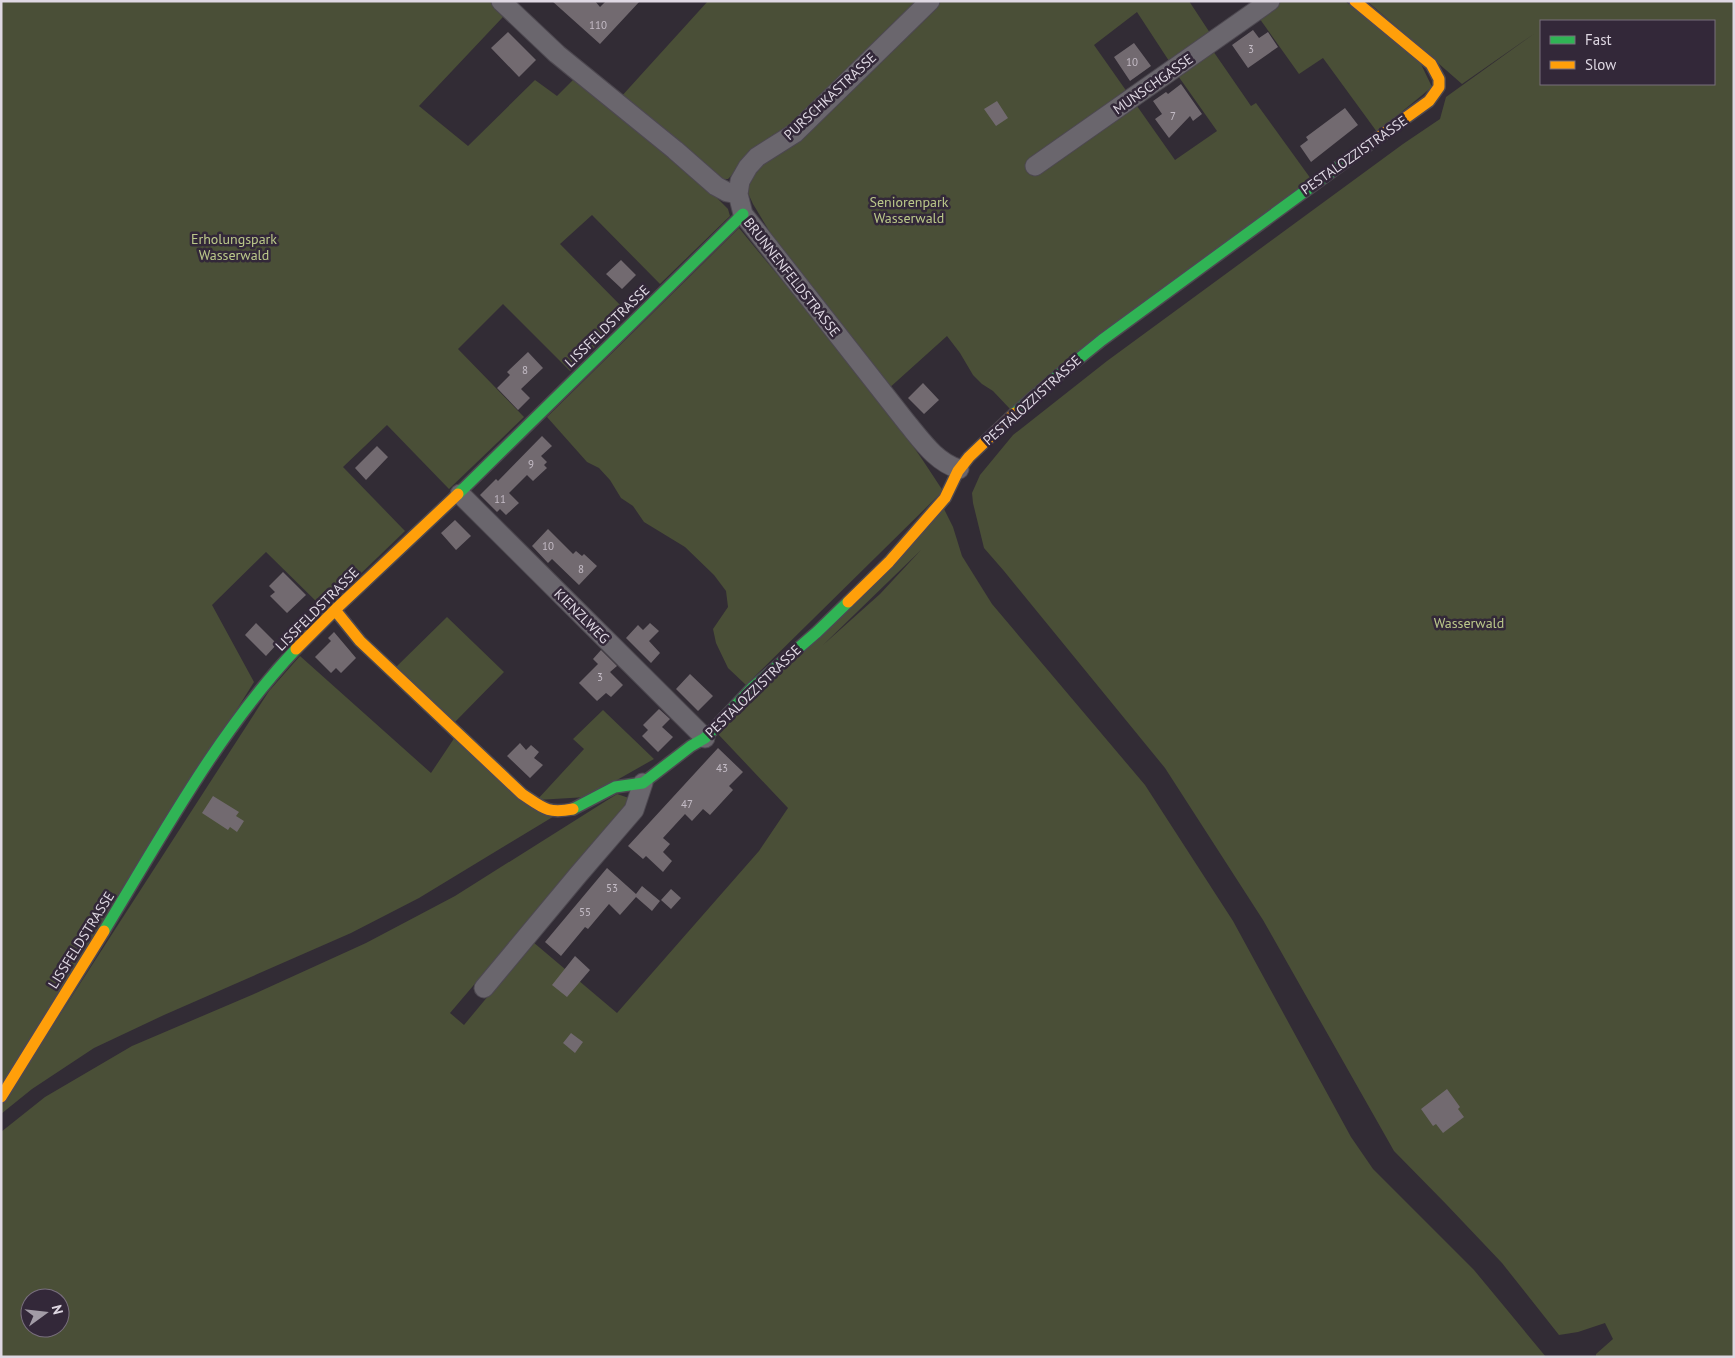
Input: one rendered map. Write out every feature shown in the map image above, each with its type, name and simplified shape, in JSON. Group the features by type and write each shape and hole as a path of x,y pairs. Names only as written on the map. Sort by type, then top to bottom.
{"street":[{"path":"502,1 558,54 716,186 727,192 738,194"},
{"name":"PURSCHKASTRASSE","path":"738,194 740,181 748,167 757,157 795,133 930,1"},
{"name":"MUNSCHGASSE","path":"1035,166 1270,1"},
{"name":"PESTALOZZISTRASSE","path":"335,610 360,641 396,676 522,794 545,809 557,812 575,809 615,787 643,783 691,746 705,738 752,688 817,632 889,562 945,498 959,469 1016,411 1085,353 1274,212 1429,101 1436,93 1440,83 1437,72 1431,64 1356,1"},
{"name":"BRUNNENFELDSTRASSE","path":"738,194 743,214 912,430 933,454 949,466 959,469"},
{"name":"LISSFELDSTRASSE","path":"1,1097 218,746 259,692 290,656 335,610 460,494 496,456 743,214"},
{"name":"KIENZLWEG","path":"460,494 705,738"},
{"path":"484,988 634,810 643,783"}],"green space":[{"name":"Erholungspark Wasserwald","path":"1,1 518,1 419,106 468,146 535,80 557,96 574,79 688,169 728,209 730,216 660,284 592,215 560,244 629,314 570,371 503,304 458,349 524,417 449,489 387,425 343,467 405,531 324,609 266,552 212,605 254,682 1,1087"},
{"path":"708,1 921,1 804,117 760,146 728,179 717,179 620,98"},
{"name":"Seniorenpark Wasserwald","path":"940,1 1189,1 1212,36 1171,64 1137,12 1094,45 1175,160 1217,131 1176,73 1211,48 1251,106 1256,103 1311,179 1011,410 993,391 973,375 947,336 887,390 774,239 748,193 751,172"},
{"path":"1277,1 1345,1 1420,62 1432,87 1377,132 1323,58 1299,74 1257,15"},
{"name":"Wasserwald","path":"1367,1 1734,1 1734,1357 1596,1357 1596,1354 1613,1339 1605,1323 1578,1332 1559,1335 1502,1263 1394,1151 1263,920 1165,768 984,548 973,503 972,493 980,475 1013,435 1107,361 1403,144 1440,119 1446,97 1535,33 1462,84"},
{"path":"739,228 871,389 943,491 746,685 728,668 716,643 713,629 728,607 726,591 714,575 685,547 644,522 633,506 621,498 610,480 599,468 587,462 547,417"},
{"path":"944,509 953,527 962,556 992,604 1145,785 1233,921 1351,1137 1373,1169 1474,1270 1546,1357 1,1357 1,1132 45,1097 132,1046 254,994 366,943 455,896 617,794 632,799 450,1013 464,1025 533,942 617,1013 759,851 788,808 718,734","holes":["921,550 880,594 823,645"]},
{"path":"447,617 504,672 454,723 394,669"},
{"path":"300,656 431,773 455,737 556,815 419,898 351,933 164,1015 94,1048 32,1089 1,1114 1,1106 269,691"},
{"path":"603,710 654,759 587,797 537,800 584,749 573,739"}],"building":[{"path":"552,1 595,1 600,7 606,1 640,1 600,44"},
{"path":"1253,30 1259,38 1268,32 1278,47 1248,68 1232,45"},
{"path":"508,32 536,60 519,77 491,48"},
{"path":"1134,43 1151,66 1130,81 1114,57"},
{"path":"1181,84 1202,114 1193,121 1190,116 1169,138 1155,119 1162,114 1153,101 1166,92 1168,94"},
{"path":"997,101 1008,118 996,126 984,109"},
{"path":"1345,108 1358,125 1311,162 1300,146 1308,140 1306,137"},
{"path":"621,260 636,275 622,289 606,274"},
{"path":"528,352 543,368 521,389 530,398 518,410 497,388 510,375 507,372"},
{"path":"923,383 939,400 924,414 908,398"},
{"path":"542,436 552,446 541,456 547,462 544,465 547,468 533,481 527,475 509,493 519,503 506,515 500,509 497,512 480,495 496,479 498,481"},
{"path":"377,446 388,457 366,480 355,468"},
{"path":"455,520 471,536 456,550 441,533"},
{"path":"548,529 573,554 576,551 582,556 584,554 597,566 579,585 552,559 548,563 532,546"},
{"path":"283,572 306,595 287,613 270,596 275,592 269,586"},
{"path":"256,623 277,644 266,656 245,635"},
{"path":"650,623 659,631 649,641 660,653 651,663 626,638 638,625 643,630"},
{"path":"334,632 356,658 341,673 336,668 331,673 315,657 331,641 328,638"},
{"path":"601,650 617,666 610,672 623,685 611,697 606,693 597,701 579,683 598,664 593,659"},
{"path":"690,674 713,696 698,711 676,689"},
{"path":"659,709 670,719 662,727 673,737 658,752 642,736 648,730 643,725"},
{"path":"520,743 526,750 531,745 539,752 534,758 543,765 530,778 507,756"},
{"path":"718,748 743,772 729,786 733,790 710,815 703,809 692,821 685,814 663,838 670,844 663,852 672,861 663,872 646,856 643,859 628,846"},
{"path":"213,796 239,812 236,816 244,821 237,832 230,827 228,830 202,813"},
{"path":"607,868 636,894 642,886 660,901 652,911 636,897 620,915 609,904 588,929 585,927 561,956 545,942"},
{"path":"671,889 681,898 671,909 661,900"},
{"path":"575,956 590,970 567,997 552,985"},
{"path":"571,1033 583,1042 575,1053 563,1043"},
{"path":"1447,1089 1460,1107 1458,1109 1464,1117 1443,1133 1436,1124 1433,1126 1421,1109"}],"traffic: fast":[{"path":"1015,413 1102,340 1375,140"},
{"path":"458,494 743,214"},
{"path":"573,809 615,787 643,783 691,746 705,738 752,688 817,632 848,602"},
{"path":"104,931 170,821 217,749 241,714 296,649"}],"traffic: slow":[{"path":"1355,1 1431,64 1439,79 1439,87 1429,101 1375,140"},
{"path":"848,602 889,562 945,498 958,471 969,457 1015,413"},
{"path":"296,649 458,494"},
{"path":"335,610 360,641 522,794 546,809 557,811 573,809"},
{"path":"1,1097 104,931"}]}
